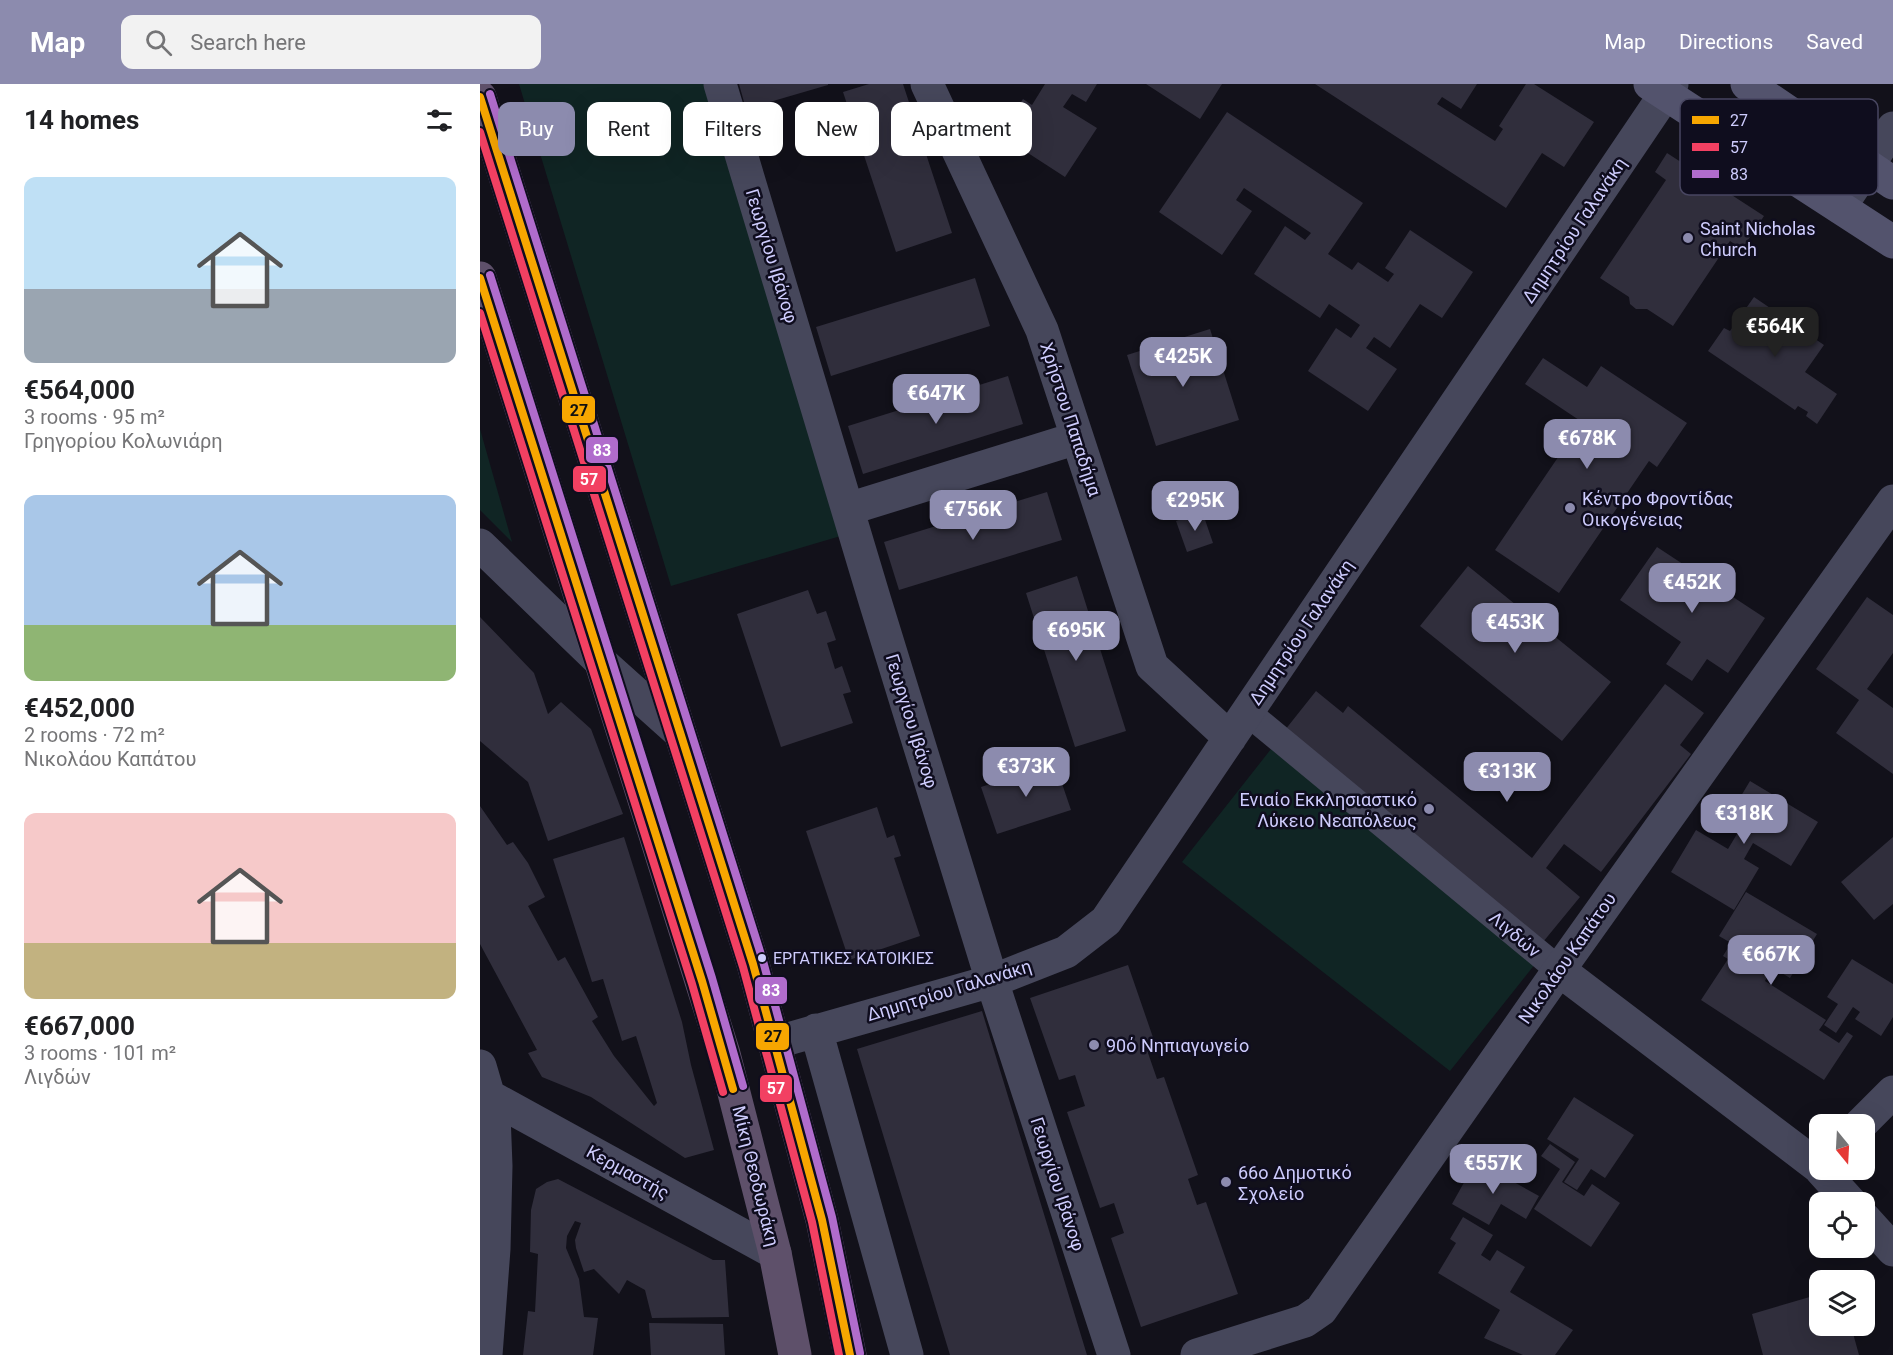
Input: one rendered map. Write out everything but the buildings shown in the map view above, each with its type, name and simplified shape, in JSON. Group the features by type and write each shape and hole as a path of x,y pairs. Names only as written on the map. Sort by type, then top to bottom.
{"highway":[{"path":"480,98 753,964 822,1220 850,1355"},
{"name":"Μίκη Θεοδωράκη","path":"480,278 724,1054 775,1253 795,1355"}],"main road":[{"path":"1747,84 1769,99"},
{"path":"1662,87 1680,99"},
{"path":"1822,195 1893,242"}],"street":[{"name":"Γεωργίου Ιβάνοφ","path":"720,84 992,981 1114,1355"},
{"name":"Χρήστου Παπαδήμα","path":"927,84 1042,330 1152,666 1238,725"},
{"name":"Δημητρίου Γαλανάκη","path":"774,1042 992,981 1065,951 1106,921 1662,87"},
{"path":"1880,175 1893,128"},
{"path":"1840,207 1855,195"},
{"path":"849,509 1077,438"},
{"name":"Νικολάου Καπάτου","path":"1197,1355 1305,1321 1321,1310 1559,970 1893,501"},
{"path":"480,545 602,663 680,733"},
{"name":"Λιγδών","path":"1238,725 1809,1159"},
{"path":"816,1030 907,1355"},
{"path":"480,1066 485,1094 495,1126 496,1166 494,1249 486,1355"},
{"path":"1871,1114 1893,1092"},
{"name":"Κερμαστής","path":"485,1094 775,1253"},
{"name":"Λιγδών","path":"1831,1180 1842,1192"},
{"path":"1875,1230 1893,1250"}],"green space":[{"path":"519,84 705,84 711,102 683,102 683,156 727,156 844,535 671,586 541,156 575,156 575,102 524,102"},
{"path":"480,429 512,542 480,510"},
{"path":"1275,744 1544,953 1450,1071 1182,862"}],"transit line":[{"name":"83","path":"490,94 763,961 832,1217 860,1353"},
{"name":"27","path":"480,97 753,964 822,1220 850,1355"},
{"name":"57","path":"480,132 743,967 812,1222 839,1355"},
{"name":"83","path":"490,275 712,978 743,1086"},
{"name":"27","path":"480,278 702,981 733,1089"},
{"name":"57","path":"480,313 692,984 723,1092"}],"place":[{"name":"Saint Nicholas Church","path":"1688,238"},
{"name":"Κέντρο Φροντίδας Οικογένειας","path":"1570,508"},
{"name":"Ενιαίο Εκκλησιαστικό Λύκειο Νεαπόλεως","path":"1429,809"},
{"name":"ΕΡΓΑΤΙΚΕΣ ΚΑΤΟΙΚΙΕΣ","path":"762,958"},
{"name":"90ό Νηπιαγωγείο","path":"1094,1045"},
{"name":"66ο Δημοτικό Σχολείο","path":"1226,1182"}]}
